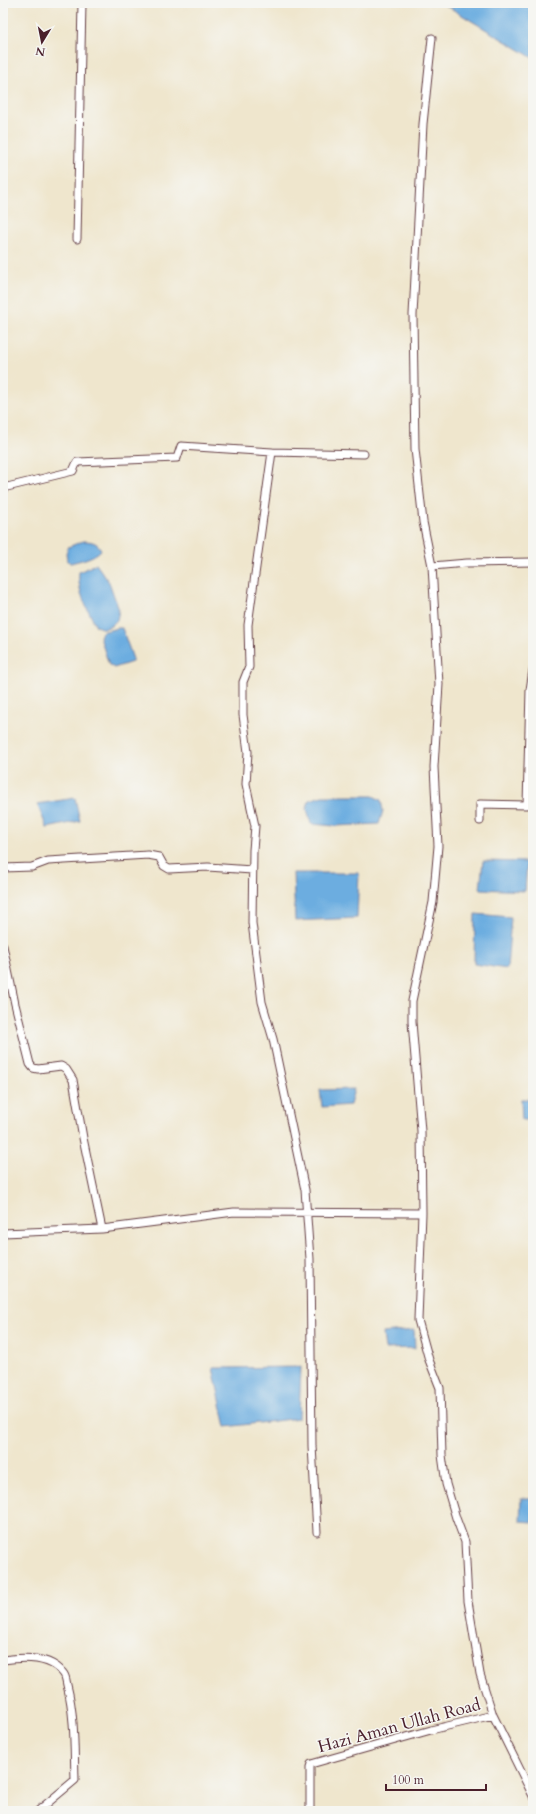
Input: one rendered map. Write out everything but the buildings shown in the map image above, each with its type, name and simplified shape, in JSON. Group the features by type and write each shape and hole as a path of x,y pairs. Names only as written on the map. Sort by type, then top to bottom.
{"street":[{"path":"77,239 82,3"},
{"path":"432,38 422,140 413,315 414,449 423,522 432,566 439,684 434,767 438,846 434,902 412,1001 412,1022 421,1131 422,1213 418,1320 429,1360 440,1388 442,1455 446,1484 465,1542 468,1601 480,1674 493,1715 533,1796"},
{"path":"3,488 73,471 76,462 177,458 181,446 272,452 364,454"},
{"path":"272,452 248,625 249,667 243,682 243,715 248,752 246,784 255,826 252,870 252,924 262,1002 273,1039 305,1190 310,1259 312,1446 317,1532"},
{"path":"432,566 467,563 533,562"},
{"path":"480,821 480,804 527,804 530,690 533,670"},
{"path":"3,868 32,867 48,861 148,855 159,857 164,866 169,870 208,867 252,870"},
{"path":"3,946 15,1004 30,1064 33,1068 38,1069 61,1066 66,1069 72,1080 102,1229"},
{"path":"3,1233 102,1229 234,1212 422,1213"},
{"path":"3,1660 16,1658 45,1660 53,1664 64,1674 70,1696 73,1719 75,1780 38,1811"},
{"name":"Hazi Aman Ullah Road","path":"310,1811 311,1764 431,1730 493,1715"}],"water":[{"path":"442,3 533,3 533,58"},
{"path":"83,541 94,542 101,550 91,557 71,563 67,560 66,553 68,547"},
{"path":"96,564 109,582 119,610 117,620 111,626 104,629 96,626 89,613 83,600 79,579 79,572"},
{"path":"122,628 133,659 132,662 114,668 109,665 100,637 102,632"},
{"path":"322,796 373,796 381,800 383,811 379,824 335,826 311,824 307,809 309,800"},
{"path":"75,798 80,821 47,828 37,804"},
{"path":"483,861 527,862 525,891 480,889"},
{"path":"293,873 359,873 357,918 295,921"},
{"path":"475,914 511,917 507,969 474,964"},
{"path":"354,1089 350,1105 322,1107 320,1090"},
{"path":"521,1099 533,1099 533,1120 522,1120"},
{"path":"414,1330 415,1348 385,1349 383,1333"},
{"path":"301,1367 299,1418 226,1427 213,1368"},
{"path":"521,1498 533,1498 533,1522 520,1521"}]}
